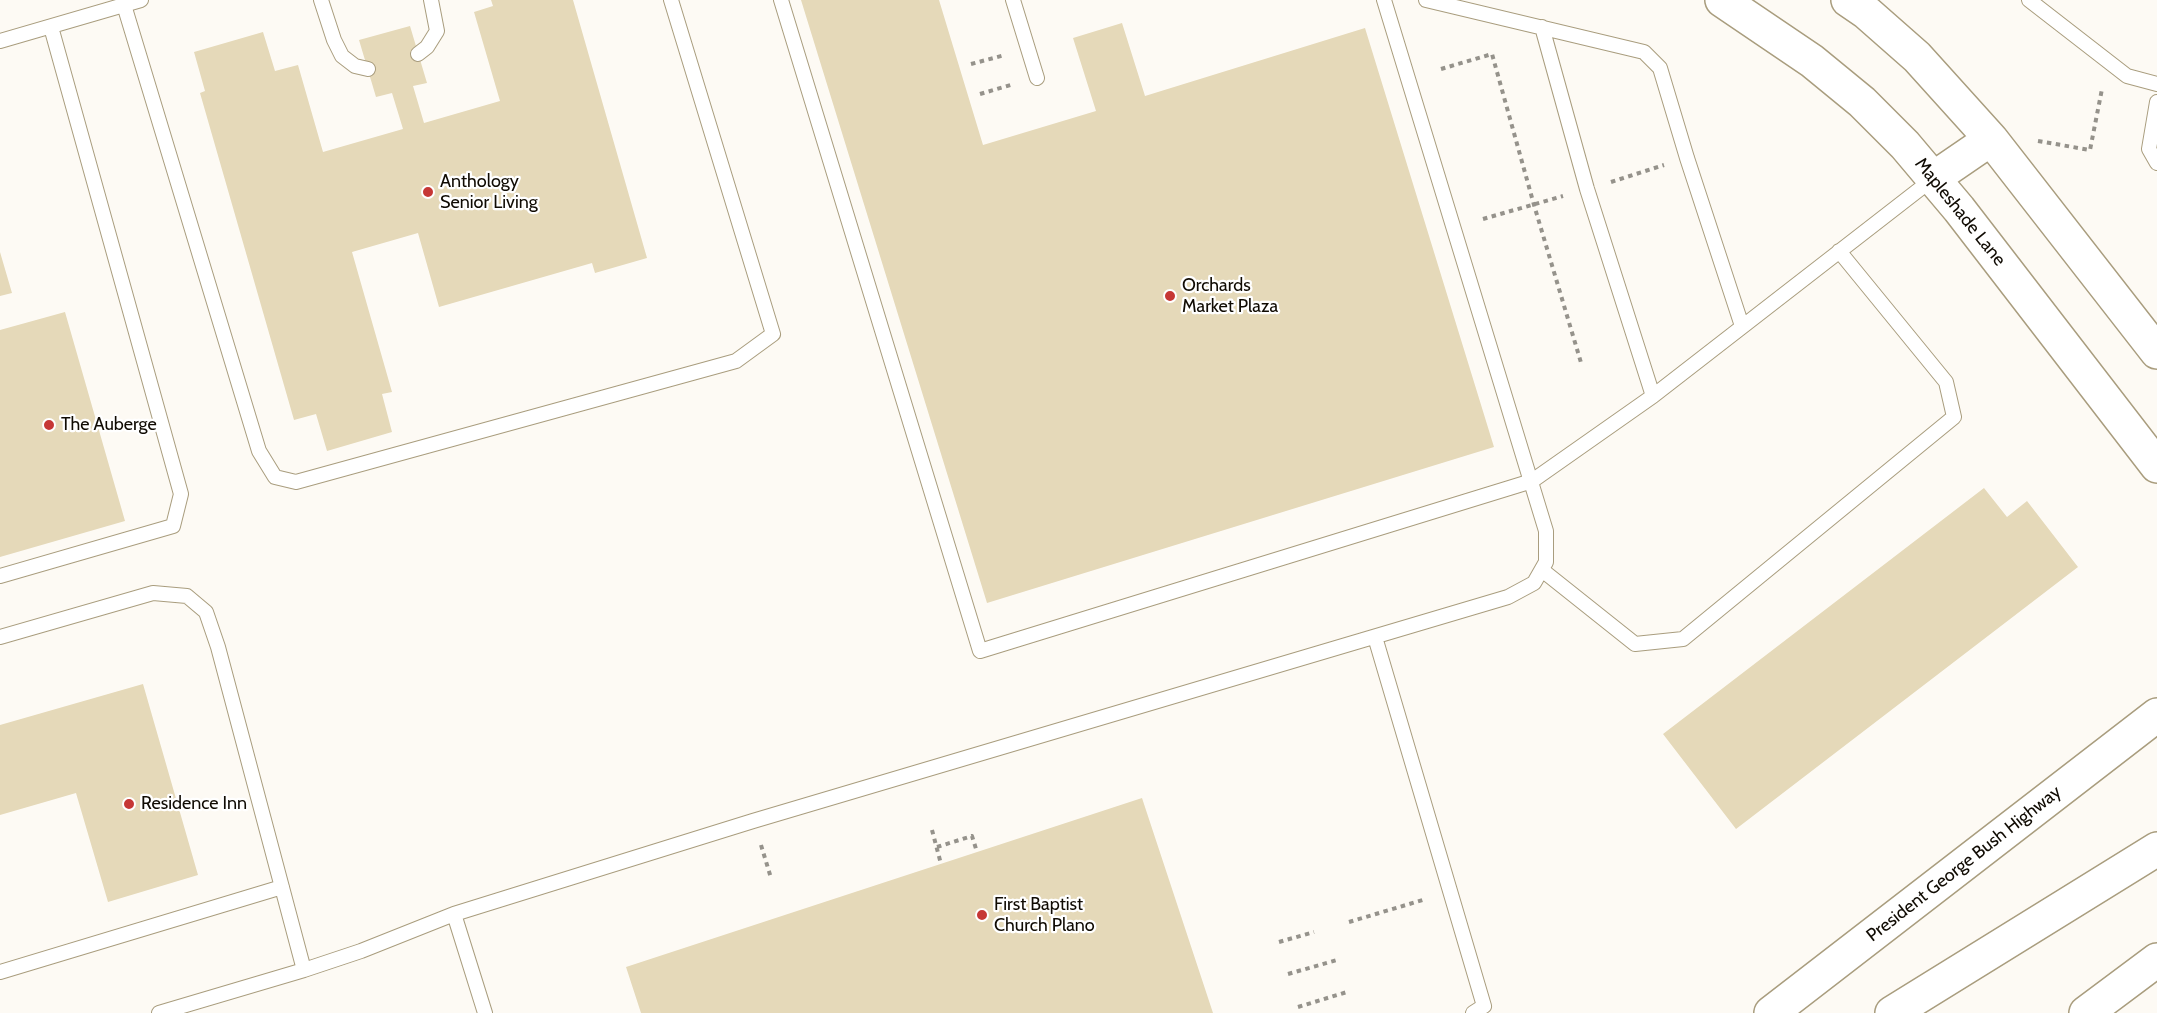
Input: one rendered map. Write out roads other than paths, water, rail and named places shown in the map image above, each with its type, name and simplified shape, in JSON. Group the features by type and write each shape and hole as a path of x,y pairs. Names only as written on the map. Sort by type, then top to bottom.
{"main road":[{"name":"Mapleshade Lane","path":"1722,0 1821,68 1862,102 1905,145 1934,178 2157,466"},
{"path":"1848,0 1867,13 1917,57 1991,139 2157,352"},
{"path":"1934,178 1991,139"},
{"name":"President George Bush Highway","path":"1771,1013 2157,715"},
{"path":"1892,1013 2157,849"},
{"path":"2086,1013 2157,960"}],"lane":[{"path":"0,41 141,0"},
{"path":"321,0 334,40 342,56 355,66 368,69"},
{"path":"418,54 428,46 437,31 431,0"},
{"path":"124,5 259,451 275,477 296,482 736,361 773,334 671,0"},
{"path":"781,0 980,651 1532,481 1653,396 1934,178"},
{"path":"1013,0 1037,78"},
{"path":"159,1013 304,970 361,951 454,914 753,820 1508,597 1534,583 1546,562 1546,531 1384,0"},
{"path":"1426,0 1644,52 1660,68 1742,326"},
{"path":"2029,0 2127,76 2157,84"},
{"path":"0,576 173,526 181,494 51,27"},
{"path":"1542,27 1587,189 1653,396"},
{"path":"2157,102 2149,149 2157,163"},
{"path":"1542,570 1635,644 1683,639 1954,417 1946,382 1839,251"},
{"path":"0,638 153,593 187,596 206,612 218,647 304,970"},
{"path":"1375,637 1484,1005 1473,1013"},
{"path":"0,972 282,887"},
{"path":"454,914 485,1013"}],"place":[{"name":"Anthology Senior Living","path":"428,192"},
{"name":"Orchards Market Plaza","path":"1170,296"},
{"name":"The Auberge","path":"49,425"},
{"name":"Residence Inn","path":"129,804"},
{"name":"First Baptist Church Plano","path":"982,915"}]}
